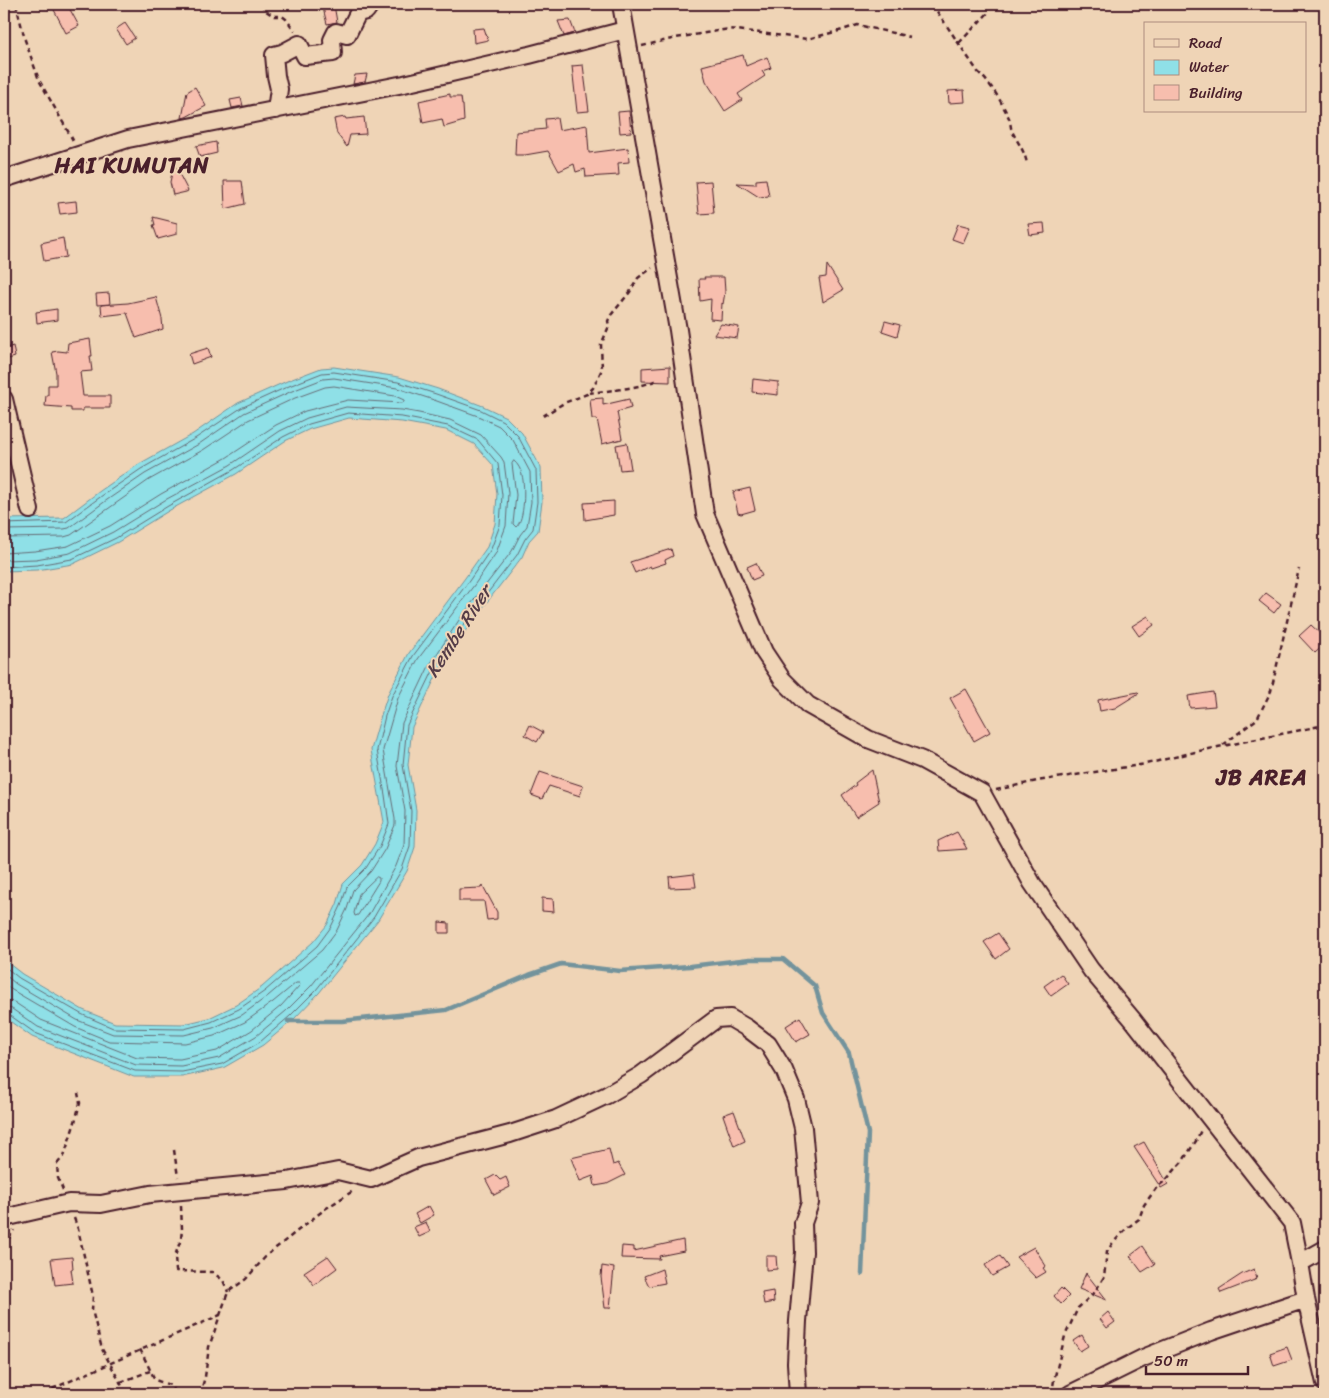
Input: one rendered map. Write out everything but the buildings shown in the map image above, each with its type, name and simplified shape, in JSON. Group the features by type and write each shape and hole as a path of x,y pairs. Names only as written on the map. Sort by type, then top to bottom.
{"street":[{"path":"276,110 279,89 274,54 282,53 299,44 305,56 333,53 332,40 336,32 347,35 358,13 366,11 370,4"},
{"path":"620,4 680,340 705,514 764,652 782,679 808,705 868,739 922,760 982,793 1032,883 1091,970 1133,1020 1292,1223 1325,1383"},
{"path":"4,179 128,139 404,84 625,30"},
{"path":"4,399 30,510"},
{"path":"4,1218 69,1203 101,1204 180,1186 287,1181 338,1171 371,1179 418,1158 510,1134 556,1119 607,1095 641,1076 716,1019 730,1018 768,1044 784,1070 796,1099 804,1128 810,1203 803,1223 804,1252 796,1363 798,1394"},
{"path":"1300,1263 1325,1250"},
{"path":"1070,1394 1143,1358 1211,1331 1306,1298"}],"path":[{"path":"16,4 25,40 39,80 80,155"},
{"path":"261,4 266,11 274,16 282,16 286,19 294,30 299,44"},
{"path":"932,4 978,72 996,93 1010,120 1011,130 1026,158 1027,165"},
{"path":"959,43 987,14 990,4"},
{"path":"628,49 729,29 807,38 839,32 858,25 910,38"},
{"path":"587,394 593,388 602,369 601,345 609,326 608,320 630,292 638,278 666,259"},
{"path":"543,416 564,403 587,394 652,383 659,380"},
{"path":"1222,746 1257,719 1271,691 1299,569"},
{"path":"982,793 1037,781 1146,764 1222,746 1325,726"},
{"path":"78,1093 80,1103 64,1156 57,1164 58,1178 78,1229 93,1296 92,1310 102,1349 126,1394"},
{"path":"1052,1394 1065,1336 1078,1308 1094,1293 1104,1277 1107,1252 1126,1229 1139,1219 1144,1205 1157,1187 1182,1162 1196,1141 1208,1116"},
{"path":"174,1150 180,1186 182,1229 175,1256 176,1271 212,1272 223,1280 228,1292"},
{"path":"200,1394 206,1377 210,1347 228,1292 246,1279 266,1255 325,1209 371,1179"},
{"path":"44,1394 140,1349 220,1315"},
{"path":"140,1349 155,1380 170,1385 176,1394"},
{"path":"120,1382 150,1371"}],"water":[{"name":"Kembe River","path":"334,367 399,377 438,389 506,417 522,433 541,468 542,502 538,531 529,541 522,557 470,624 438,672 412,727 408,765 416,810 415,847 407,871 378,920 319,993 293,1020 263,1045 223,1068 182,1077 134,1077 32,1037 4,1017 4,960 22,974 83,1010 115,1023 184,1024 209,1018 236,1005 262,987 313,942 327,925 337,904 343,884 362,865 375,844 384,822 371,750 381,715 388,694 409,653 487,547 495,524 497,494 493,465 474,444 446,430 402,422 349,418 310,429 285,441 236,474 170,510 118,542 73,564 37,570 4,571 4,519 64,518 139,464 193,434 238,403 321,368"}],"waterway":[{"path":"288,1021 342,1021 446,1010 529,975 561,964 620,971 750,959 783,959 815,986 823,1013 849,1053 868,1133 862,1274"}],"district":[{"name":"HAI KUMUTAN","path":"132,165"},
{"name":"JB AREA","path":"1262,777"}]}
